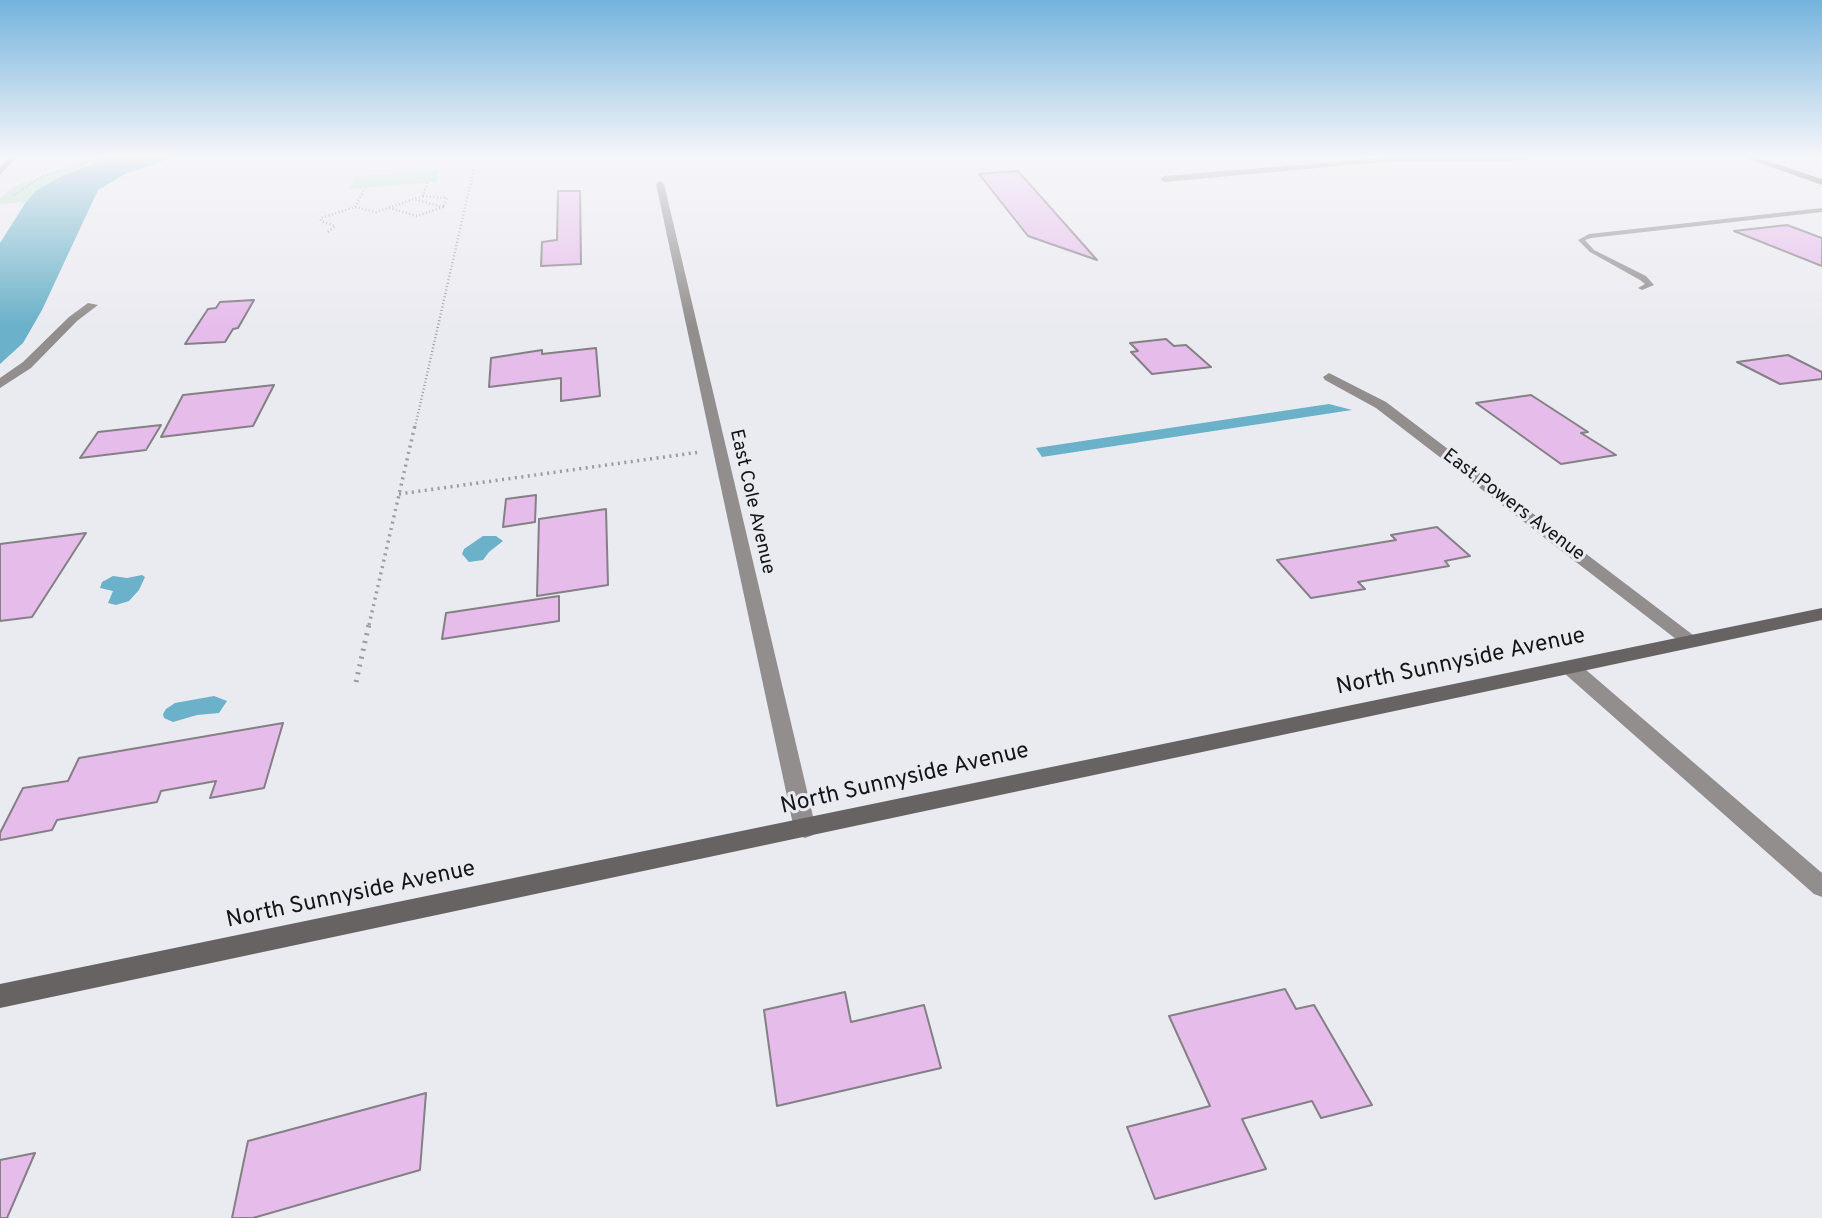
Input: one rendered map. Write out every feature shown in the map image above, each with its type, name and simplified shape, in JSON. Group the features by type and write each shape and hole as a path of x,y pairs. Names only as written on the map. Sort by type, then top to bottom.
{"main road":[{"name":"North Sunnyside Avenue","path":"0,996 1822,614"}],"street":[{"name":"East Cole Avenue","path":"667,213 805,829"},
{"path":"0,384 27,365 73,319 92,305"},
{"name":"East Powers Avenue","path":"1329,377 1381,405 1691,642"},
{"path":"1571,668 1822,887"}],"lane":[{"path":"1642,288 1650,285 1643,278 1592,251 1581,240 1589,236 1805,213"}],"path":[{"path":"328,232 335,226 320,219 338,213"},
{"path":"406,213 417,216 426,213"},
{"path":"356,682 464,213"},
{"path":"399,494 720,449"}],"water":[{"path":"19,213 87,213 42,310 23,343 0,364 0,243"},
{"path":"1329,404 1352,410 1042,457 1036,448"},
{"path":"483,536 496,536 503,541 483,560 469,562 462,554 464,549"},
{"path":"142,575 145,577 139,590 129,601 116,605 108,603 113,591 100,588 102,582 113,576 127,578"},
{"path":"214,696 227,701 219,713 197,715 173,722 164,718 166,709 175,703"}],"building":[{"path":"558,213 580,213 581,264 541,266 542,242 557,240"},
{"path":"1010,213 1055,213 1097,260 1028,236"},
{"path":"1787,225 1822,238 1822,266 1734,231"},
{"path":"254,300 238,328 233,329 225,342 185,344 208,309 216,308 220,302"},
{"path":"1166,339 1174,346 1186,345 1211,367 1152,374 1131,352 1138,351 1130,343"},
{"path":"596,348 600,396 561,401 561,378 489,387 491,358 542,350 542,354"},
{"path":"1788,355 1822,372 1822,379 1780,384 1737,362"},
{"path":"274,385 253,426 161,437 183,395"},
{"path":"1531,395 1588,432 1581,433 1616,455 1561,464 1476,403"},
{"path":"161,425 146,450 80,458 98,432"},
{"path":"536,495 535,522 503,527 506,499"},
{"path":"606,509 608,585 537,596 539,519"},
{"path":"1437,527 1470,556 1445,561 1449,566 1358,582 1365,589 1311,598 1277,560 1396,540 1391,535"},
{"path":"86,533 32,617 0,621 0,544"},
{"path":"559,596 559,621 442,639 446,613"},
{"path":"283,723 264,788 210,798 216,781 161,791 157,802 57,820 52,830 0,840 0,833 23,788 68,781 79,758"},
{"path":"1285,989 1296,1009 1314,1005 1372,1105 1321,1118 1312,1101 1242,1119 1266,1169 1155,1199 1127,1127 1210,1106 1169,1016"},
{"path":"845,992 851,1022 924,1005 941,1068 777,1106 764,1010"},
{"path":"426,1093 420,1170 253,1218 232,1218 248,1141"},
{"path":"35,1153 7,1218 0,1218 0,1160"}]}
